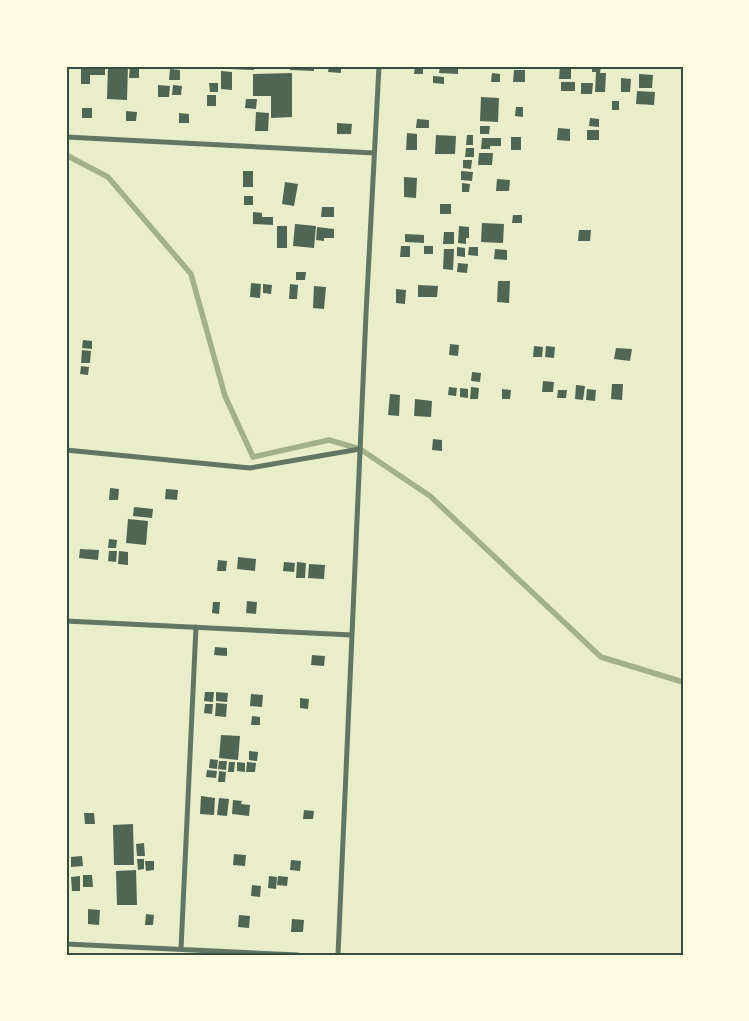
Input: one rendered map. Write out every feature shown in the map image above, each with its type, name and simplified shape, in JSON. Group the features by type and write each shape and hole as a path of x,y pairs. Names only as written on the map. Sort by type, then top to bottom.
{"street":[{"path":"338,955 379,66"},
{"path":"66,137 374,153"},
{"path":"66,450 250,468 360,449"},
{"path":"66,620 352,634"},
{"path":"182,950 196,627"},
{"path":"66,944 298,955"}],"building":[{"path":"81,66 105,66 105,75 90,75 90,84 81,84"},
{"path":"108,66 128,66 127,100 107,99"},
{"path":"130,66 139,66 139,78 129,78"},
{"path":"230,66 254,66 254,70 230,69"},
{"path":"290,66 314,66 314,71 290,70"},
{"path":"329,66 341,66 341,73 328,72"},
{"path":"415,66 423,66 423,74 414,74"},
{"path":"440,66 458,66 458,74 439,73"},
{"path":"560,66 571,66 571,79 559,79"},
{"path":"592,66 601,66 600,73 606,73 605,92 595,92 596,72 592,72"},
{"path":"170,69 180,70 180,80 169,80"},
{"path":"514,70 525,70 525,82 513,82"},
{"path":"221,71 232,72 232,90 221,89"},
{"path":"292,73 292,117 271,118 271,96 253,96 253,74"},
{"path":"492,73 500,74 500,82 491,82"},
{"path":"639,74 653,75 652,88 639,88"},
{"path":"433,76 444,77 444,84 433,83"},
{"path":"621,78 631,79 630,92 621,92"},
{"path":"561,82 575,82 575,91 561,91"},
{"path":"209,83 218,83 218,92 210,92"},
{"path":"581,83 593,83 592,94 581,94"},
{"path":"158,85 170,86 169,97 158,97"},
{"path":"173,85 182,86 181,95 172,95"},
{"path":"637,91 655,92 654,105 636,104"},
{"path":"207,95 216,95 216,106 207,106"},
{"path":"481,97 499,98 498,122 480,121"},
{"path":"246,99 257,99 256,109 245,108"},
{"path":"612,101 619,101 619,110 612,110"},
{"path":"516,107 523,107 523,117 515,116"},
{"path":"82,108 92,108 92,118 82,118"},
{"path":"126,111 137,112 136,121 126,121"},
{"path":"256,112 269,113 268,131 255,131"},
{"path":"179,113 189,114 189,123 179,123"},
{"path":"590,118 599,119 599,127 589,126"},
{"path":"417,119 429,120 429,128 416,128"},
{"path":"337,123 352,124 351,134 337,134"},
{"path":"480,126 490,126 489,134 480,134"},
{"path":"558,128 570,129 570,141 557,140"},
{"path":"587,130 599,130 599,140 587,140"},
{"path":"407,133 417,134 417,150 406,150"},
{"path":"436,135 456,136 455,154 435,154"},
{"path":"467,135 473,135 473,145 466,145"},
{"path":"511,137 521,137 521,150 511,150"},
{"path":"482,138 501,138 501,146 490,146 490,149 481,149"},
{"path":"466,148 474,148 474,157 465,157"},
{"path":"479,153 493,153 492,165 478,165"},
{"path":"463,160 472,160 471,169 463,168"},
{"path":"243,171 253,171 253,187 243,187"},
{"path":"461,171 473,172 472,181 461,180"},
{"path":"404,177 417,178 416,198 404,197"},
{"path":"497,179 510,180 509,191 496,191"},
{"path":"285,182 298,184 294,206 282,204"},
{"path":"462,183 470,184 469,192 462,192"},
{"path":"244,196 253,196 253,205 244,205"},
{"path":"440,204 451,204 451,214 440,214"},
{"path":"322,207 334,207 334,217 321,217"},
{"path":"253,212 262,213 262,217 273,217 273,225 253,224"},
{"path":"513,215 522,215 522,223 512,223"},
{"path":"482,223 504,224 503,243 481,242"},
{"path":"295,224 316,226 314,248 293,246"},
{"path":"277,226 287,226 287,248 277,248"},
{"path":"459,226 469,227 469,238 466,238 466,244 458,243"},
{"path":"317,227 334,229 334,238 324,238 324,241 316,240"},
{"path":"579,230 591,230 590,241 578,241"},
{"path":"444,232 454,232 454,244 443,244"},
{"path":"405,234 424,235 424,243 405,242"},
{"path":"401,246 410,246 410,257 400,257"},
{"path":"424,246 433,246 433,254 424,254"},
{"path":"457,247 465,248 465,257 457,256"},
{"path":"469,247 478,247 478,256 468,255"},
{"path":"444,249 454,249 453,270 443,269"},
{"path":"495,249 507,250 507,260 494,259"},
{"path":"458,263 468,264 467,273 457,272"},
{"path":"296,272 306,272 305,280 296,280"},
{"path":"498,281 510,281 509,303 497,302"},
{"path":"251,283 261,284 260,298 250,297"},
{"path":"263,284 272,285 271,294 263,293"},
{"path":"290,284 298,285 297,299 289,299"},
{"path":"418,285 438,286 437,297 418,297"},
{"path":"314,286 326,287 324,309 313,308"},
{"path":"396,289 406,290 405,304 396,303"},
{"path":"83,340 92,341 92,349 82,348"},
{"path":"450,344 459,345 458,356 449,355"},
{"path":"534,346 543,347 542,357 533,357"},
{"path":"546,346 555,347 554,358 545,357"},
{"path":"616,348 632,349 630,361 614,359"},
{"path":"82,350 91,351 90,363 81,363"},
{"path":"81,366 89,367 88,375 80,374"},
{"path":"472,372 481,373 480,382 471,381"},
{"path":"543,381 554,382 553,392 542,392"},
{"path":"612,384 623,384 622,400 611,399"},
{"path":"576,385 585,386 583,400 575,399"},
{"path":"449,387 457,388 456,396 448,395"},
{"path":"471,387 479,388 478,399 470,399"},
{"path":"460,388 468,389 468,398 460,397"},
{"path":"502,389 511,390 510,399 502,399"},
{"path":"587,389 596,390 595,401 586,400"},
{"path":"558,390 567,390 566,398 557,398"},
{"path":"390,394 400,395 399,416 388,415"},
{"path":"415,399 432,401 431,417 414,416"},
{"path":"433,439 442,440 442,451 432,450"},
{"path":"110,488 119,489 118,500 109,500"},
{"path":"166,489 178,490 177,500 165,499"},
{"path":"134,507 153,509 152,518 133,516"},
{"path":"128,519 148,521 146,545 126,543"},
{"path":"109,539 117,540 116,548 108,548"},
{"path":"80,549 99,550 98,560 79,558"},
{"path":"109,551 117,551 116,562 108,561"},
{"path":"119,551 128,552 128,565 118,564"},
{"path":"238,557 256,559 255,571 237,569"},
{"path":"218,560 227,561 226,571 217,571"},
{"path":"284,562 295,563 294,572 283,571"},
{"path":"297,562 306,563 305,578 296,578"},
{"path":"309,564 325,565 324,579 308,578"},
{"path":"247,601 257,602 256,614 246,613"},
{"path":"213,602 220,602 219,614 212,613"},
{"path":"215,647 227,648 227,656 214,655"},
{"path":"312,655 325,656 324,666 311,665"},
{"path":"205,692 214,692 213,702 204,701"},
{"path":"216,692 228,693 227,702 216,701"},
{"path":"251,694 263,695 262,707 250,706"},
{"path":"300,698 309,699 308,709 300,708"},
{"path":"216,703 227,704 226,717 215,716"},
{"path":"205,704 213,704 212,714 204,713"},
{"path":"252,716 260,717 260,725 251,725"},
{"path":"221,735 240,736 238,760 219,758"},
{"path":"249,751 258,752 257,761 249,760"},
{"path":"210,759 218,760 217,769 209,768"},
{"path":"219,761 227,761 226,770 218,769"},
{"path":"229,762 235,762 234,772 228,772"},
{"path":"237,762 245,763 245,772 237,771"},
{"path":"247,762 256,763 255,772 246,772"},
{"path":"207,770 217,771 216,778 206,777"},
{"path":"219,771 226,772 225,782 218,782"},
{"path":"201,796 215,798 214,815 200,814"},
{"path":"219,798 229,799 227,816 217,815"},
{"path":"233,800 242,801 241,804 250,805 249,816 232,814"},
{"path":"304,810 314,811 313,819 303,819"},
{"path":"84,813 94,813 95,824 85,824"},
{"path":"133,824 134,865 114,865 113,825"},
{"path":"144,843 145,856 137,856 136,844"},
{"path":"234,854 246,855 245,866 233,865"},
{"path":"82,856 83,866 71,867 71,857"},
{"path":"137,859 144,859 144,869 138,870"},
{"path":"291,860 301,861 300,871 290,870"},
{"path":"145,861 154,861 154,870 146,871"},
{"path":"136,870 137,905 117,905 116,871"},
{"path":"83,875 92,875 93,887 83,887"},
{"path":"80,876 80,891 72,891 71,877"},
{"path":"269,876 277,877 276,889 268,888"},
{"path":"278,876 288,877 287,886 277,885"},
{"path":"252,885 261,886 260,897 251,896"},
{"path":"88,909 100,910 99,925 88,924"},
{"path":"146,914 154,915 153,925 145,925"},
{"path":"239,915 250,916 249,928 238,927"},
{"path":"292,919 304,920 303,932 291,932"}],"waterway":[{"path":"66,155 108,177 191,274 225,396 253,457 329,440 360,449 430,496 601,657 683,682"}]}
